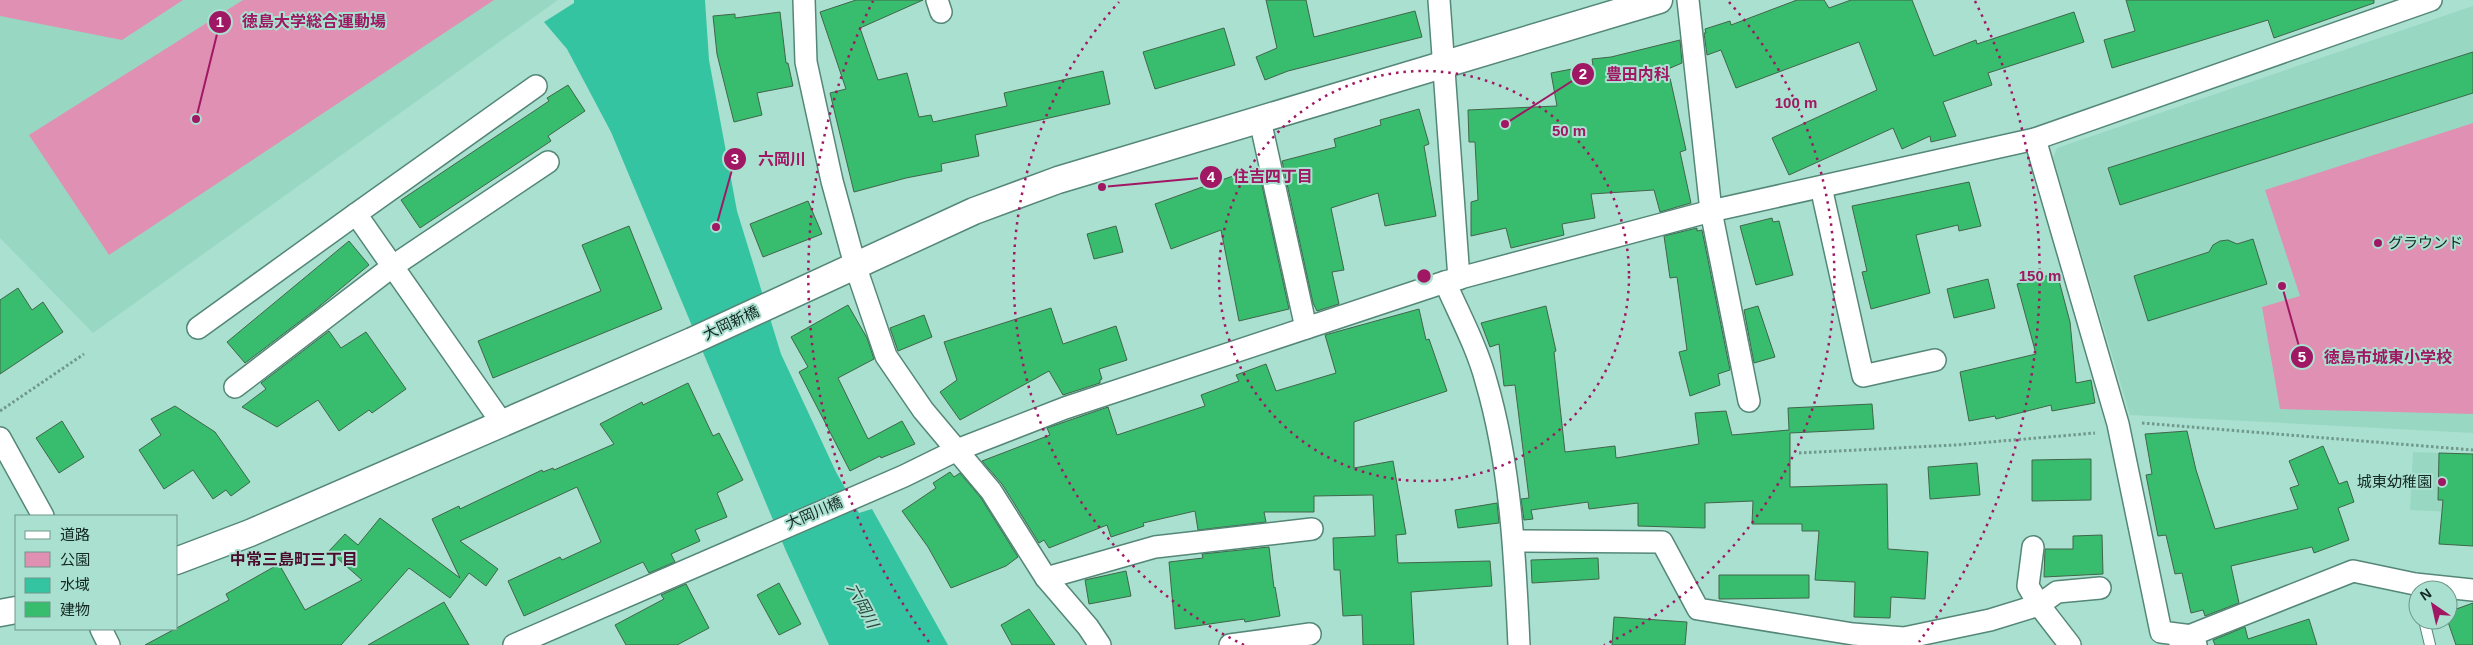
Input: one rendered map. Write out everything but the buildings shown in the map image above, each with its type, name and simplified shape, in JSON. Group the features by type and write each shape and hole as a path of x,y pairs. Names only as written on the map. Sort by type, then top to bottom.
{"street":[{"path":"804,0 806,62 832,181 855,264 886,356 923,410 991,491 1046,578 1088,627 1100,645"},
{"path":"1439,0 1452,280 1486,379 1498,426 1514,541 1519,645"},
{"name":"大岡新橋","path":"178,560 250,533 692,341 855,264 974,212 1058,180 1659,0"},
{"path":"1688,0 1711,211 1749,401"},
{"name":"大岡川橋","path":"518,644 769,533 904,476 957,450 1065,408 1452,280 1711,211 2035,139 2431,0"},
{"path":"198,328 536,86"},
{"path":"1260,120 1306,328"},
{"path":"2035,139 2119,427 2161,632 2194,640"},
{"path":"235,387 393,266 548,162"},
{"path":"1821,187 1863,376 1935,360"},
{"path":"356,214 502,423"},
{"path":"3,450 42,515"},
{"path":"1046,578 1155,547 1312,529"},
{"path":"1514,541 1662,542 1698,609 1853,634 1904,638 1990,620 2039,605 2057,592 2100,588"},
{"path":"2033,546 2028,586 2039,605 2070,645"},
{"path":"2160,645 2194,640 2353,571 2408,587"},
{"path":"2458,590 2473,590"},
{"path":"0,613 15,610"},
{"path":"102,630 109,645"},
{"path":"1230,645 1310,634"}],"lane":[{"path":"2426,630 2430,645"}],"path":[{"path":"0,411 84,354"},
{"path":"1799,453 1955,445 2143,423 2473,450"}],"shaded area":[{"path":"0,0 558,0 93,333 0,238"},
{"path":"2473,6 2473,433 2130,415 2053,158 2057,148"},
{"name":"城東幼稚園","path":"2413,452 2473,454 2473,513 2410,510"}],"green space":[{"path":"0,0 183,0 122,40 0,16"},
{"path":"243,0 494,0 109,255 29,135"},
{"name":"グラウンド","path":"2473,123 2473,414 2280,409 2262,307 2300,296 2265,190"}],"water":[{"path":"574,0 705,0 709,60 737,211 781,354 836,472 859,513 872,509 948,645 829,645 786,551 611,132 567,49 544,22 574,3"}],"place":[{"name":"徳島大学総合運動場","path":"196,119"},
{"name":"豊田内科","path":"1505,124"},
{"name":"住吉四丁目","path":"1102,187"},
{"name":"六岡川","path":"716,227"},
{"name":"グラウンド","path":"2378,243"},
{"name":"徳島市城東小学校","path":"2282,286"},
{"name":"城東幼稚園","path":"2442,482"}],"district":[{"name":"中常三島町三丁目","path":"294,559"}]}
